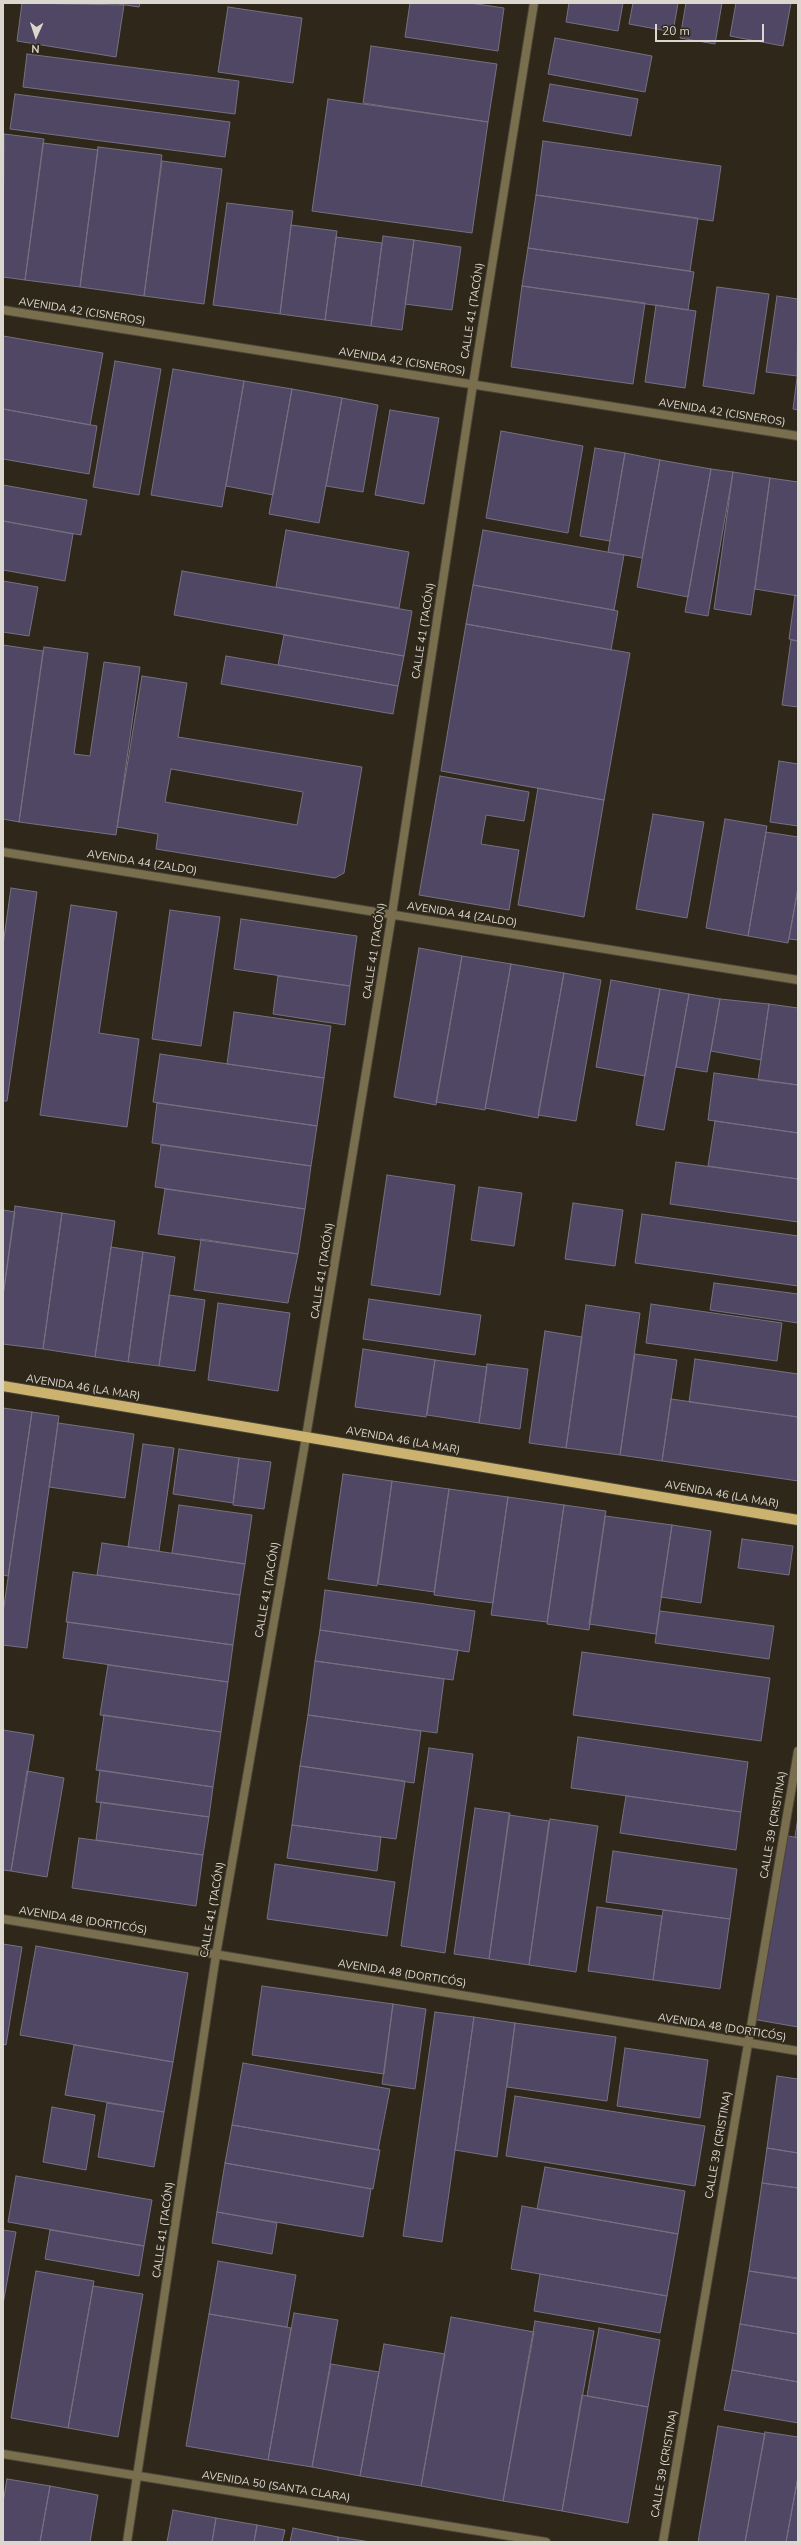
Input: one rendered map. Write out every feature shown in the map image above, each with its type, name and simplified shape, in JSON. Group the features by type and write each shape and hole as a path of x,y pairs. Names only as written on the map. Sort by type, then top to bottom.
{"main road":[{"name":"AVENIDA 46 (LA MAR)","path":"3,1386 798,1520"}],"street":[{"name":"CALLE 41 (TACÓN)","path":"127,2542 139,2475 216,1955 306,1437 392,914 473,384 534,3"},
{"name":"AVENIDA 42 (CISNEROS)","path":"3,310 798,436"},
{"name":"AVENIDA 44 (ZALDO)","path":"3,852 798,980"},
{"name":"CALLE 39 (CRISTINA)","path":"663,2542 798,1751"},
{"name":"AVENIDA 48 (DORTICÓS)","path":"3,1919 798,2051"},
{"name":"AVENIDA 50 (SANTA CLARA)","path":"3,2454 546,2542"}],"building":[{"path":"22,3 124,5 116,57 17,41"},
{"path":"113,3 140,3 139,7"},
{"path":"410,3 470,3 504,8 498,51 405,37"},
{"path":"569,3 623,3 618,31 566,22"},
{"path":"633,3 678,3 673,32 629,24"},
{"path":"686,3 722,3 715,44 680,38"},
{"path":"736,3 791,3 783,46 730,36"},
{"path":"228,7 302,18 293,83 218,72"},
{"path":"555,38 652,56 645,92 548,74"},
{"path":"371,46 497,64 488,122 363,103"},
{"path":"27,54 239,81 235,114 23,87"},
{"path":"550,84 638,99 631,136 543,121"},
{"path":"15,94 230,122 225,157 10,129"},
{"path":"328,99 488,122 472,233 312,211"},
{"path":"4,134 44,139 25,280 3,277"},
{"path":"543,141 721,166 713,221 536,195"},
{"path":"43,143 98,150 80,287 25,280"},
{"path":"98,147 162,155 144,296 80,287"},
{"path":"162,161 222,169 204,304 144,296"},
{"path":"536,195 698,218 690,271 528,248"},
{"path":"227,203 293,211 280,314 213,305"},
{"path":"291,225 337,231 325,320 280,314"},
{"path":"383,236 414,240 402,330 371,326"},
{"path":"336,237 382,243 371,326 325,320"},
{"path":"414,240 461,247 452,310 405,304"},
{"path":"528,248 694,272 688,310 522,286"},
{"path":"522,286 645,303 633,384 511,367"},
{"path":"717,287 769,294 754,394 703,386"},
{"path":"777,296 798,299 797,376 766,372"},
{"path":"656,305 696,311 685,388 645,382"},
{"path":"3,336 103,353 90,425 3,409"},
{"path":"115,361 161,369 139,495 93,487"},
{"path":"173,369 244,381 222,507 151,495"},
{"path":"798,370 798,410 793,409"},
{"path":"244,381 292,389 273,495 226,486"},
{"path":"292,389 342,398 319,523 269,514"},
{"path":"342,398 378,405 363,492 326,486"},
{"path":"3,409 97,426 89,474 3,459"},
{"path":"390,410 439,418 424,504 375,495"},
{"path":"501,431 583,446 568,533 486,518"},
{"path":"595,448 625,453 610,541 580,536"},
{"path":"625,453 660,460 642,558 608,552"},
{"path":"660,460 711,469 688,597 637,587"},
{"path":"711,469 733,472 708,616 685,612"},
{"path":"733,472 770,478 751,615 714,609"},
{"path":"770,478 798,482 798,596 755,589"},
{"path":"3,485 87,500 81,535 3,521"},
{"path":"3,521 73,534 65,581 3,570"},
{"path":"286,530 409,552 399,608 276,587"},
{"path":"483,530 624,555 614,610 473,585"},
{"path":"182,571 412,611 404,656 174,615"},
{"path":"3,581 38,587 29,636 3,632"},
{"path":"473,585 618,611 611,650 466,624"},
{"path":"795,595 798,596 798,641 789,639"},
{"path":"466,624 630,653 604,800 441,771"},
{"path":"284,635 404,656 398,686 278,665"},
{"path":"791,640 798,641 798,707 782,705"},
{"path":"3,645 43,651 19,822 3,819"},
{"path":"44,647 88,653 74,754 90,756 104,662 140,667 116,835 19,822"},
{"path":"226,656 398,686 393,714 221,684"},
{"path":"142,676 187,683 178,737 362,767 344,873 335,878 156,849 158,834 117,827","holes":["171,769 303,792 297,825 165,802"]},
{"path":"779,761 798,764 798,826 770,822"},
{"path":"440,776 529,792 524,821 486,815 481,844 519,850 509,910 419,895"},
{"path":"538,788 604,800 584,917 518,905"},
{"path":"653,814 704,822 687,918 636,909"},
{"path":"725,819 767,826 748,936 706,928"},
{"path":"766,832 798,837 798,888 788,943 748,936"},
{"path":"11,888 37,892 7,1101 3,1101 3,945"},
{"path":"798,888 798,940 789,939"},
{"path":"71,905 117,912 99,1033 139,1039 127,1127 40,1115"},
{"path":"170,910 220,917 201,1046 152,1039"},
{"path":"241,919 357,936 350,986 234,969"},
{"path":"419,948 462,956 436,1105 394,1097"},
{"path":"462,956 511,964 485,1110 436,1102"},
{"path":"511,964 564,973 538,1118 485,1108"},
{"path":"564,973 601,980 576,1121 538,1115"},
{"path":"278,976 350,986 345,1025 273,1014"},
{"path":"611,980 660,989 645,1076 596,1067"},
{"path":"660,989 689,994 664,1130 636,1125"},
{"path":"689,994 720,999 707,1072 676,1067"},
{"path":"720,999 769,1004 761,1060 711,1051"},
{"path":"769,1004 798,1008 798,1085 758,1080"},
{"path":"234,1012 331,1026 324,1078 227,1064"},
{"path":"160,1054 324,1078 317,1126 153,1102"},
{"path":"714,1073 798,1085 798,1133 708,1120"},
{"path":"157,1103 317,1126 311,1166 152,1143"},
{"path":"715,1121 798,1133 798,1179 708,1166"},
{"path":"161,1145 311,1166 305,1209 155,1187"},
{"path":"676,1162 798,1179 798,1222 670,1204"},
{"path":"387,1175 455,1185 440,1295 371,1285"},
{"path":"479,1187 522,1193 514,1246 471,1240"},
{"path":"165,1189 305,1209 298,1254 158,1234"},
{"path":"573,1203 623,1210 615,1266 565,1259"},
{"path":"15,1206 62,1213 43,1349 3,1344 3,1296"},
{"path":"3,1210 15,1212 3,1296"},
{"path":"62,1213 115,1221 95,1357 43,1349"},
{"path":"642,1214 798,1236 798,1286 635,1263"},
{"path":"201,1239 298,1254 288,1303 194,1290"},
{"path":"111,1247 143,1252 128,1362 95,1357"},
{"path":"143,1252 175,1257 159,1366 128,1362"},
{"path":"714,1283 798,1294 798,1323 710,1310"},
{"path":"169,1295 205,1300 195,1371 159,1366"},
{"path":"369,1299 481,1315 475,1355 363,1339"},
{"path":"218,1303 290,1313 278,1391 208,1380"},
{"path":"651,1304 782,1323 777,1361 646,1343"},
{"path":"586,1305 640,1313 620,1455 566,1448"},
{"path":"545,1331 582,1337 566,1448 529,1443"},
{"path":"363,1349 435,1360 426,1417 355,1407"},
{"path":"635,1354 677,1360 662,1461 620,1455"},
{"path":"695,1359 798,1374 798,1417 689,1402"},
{"path":"435,1360 487,1367 479,1423 427,1415"},
{"path":"487,1364 528,1369 520,1429 479,1423"},
{"path":"671,1399 798,1417 798,1481 662,1461"},
{"path":"3,1408 32,1412 8,1576 3,1575"},
{"path":"32,1412 59,1416 27,1648 3,1645 3,1613"},
{"path":"58,1423 134,1434 125,1498 49,1487"},
{"path":"143,1444 174,1448 159,1551 128,1547"},
{"path":"179,1449 239,1458 233,1503 173,1494"},
{"path":"239,1458 271,1462 264,1509 233,1505"},
{"path":"343,1474 392,1481 377,1586 328,1579"},
{"path":"392,1481 449,1489 434,1592 378,1584"},
{"path":"449,1489 508,1497 493,1603 434,1595"},
{"path":"508,1497 564,1505 547,1622 491,1615"},
{"path":"179,1505 252,1515 245,1564 172,1553"},
{"path":"564,1505 606,1511 589,1630 547,1624"},
{"path":"605,1516 672,1525 656,1634 589,1624"},
{"path":"672,1525 711,1531 701,1603 661,1597"},
{"path":"742,1539 793,1546 789,1575 738,1568"},
{"path":"102,1543 245,1564 240,1595 97,1575"},
{"path":"73,1572 240,1595 233,1645 66,1622"},
{"path":"325,1590 475,1611 469,1652 320,1630"},
{"path":"660,1611 774,1626 769,1659 655,1643"},
{"path":"68,1622 233,1645 228,1682 63,1658"},
{"path":"320,1630 458,1650 453,1680 315,1661"},
{"path":"582,1652 770,1678 761,1741 573,1715"},
{"path":"315,1661 444,1679 437,1733 308,1715"},
{"path":"108,1665 228,1682 221,1732 100,1715"},
{"path":"104,1715 221,1732 213,1787 96,1770"},
{"path":"308,1715 421,1731 414,1783 300,1766"},
{"path":"3,1730 34,1735 11,1871 3,1870"},
{"path":"578,1737 748,1762 741,1812 571,1788"},
{"path":"429,1748 473,1754 445,1953 401,1946"},
{"path":"300,1766 405,1781 396,1839 292,1825"},
{"path":"100,1770 213,1787 209,1817 96,1802"},
{"path":"27,1771 64,1778 47,1877 11,1871"},
{"path":"626,1796 741,1812 736,1850 620,1833"},
{"path":"101,1802 209,1817 203,1855 96,1840"},
{"path":"475,1808 510,1813 489,1959 454,1954"},
{"path":"509,1815 549,1821 529,1965 489,1959"},
{"path":"798,1817 798,1838 795,1837"},
{"path":"550,1819 598,1826 576,1972 529,1965"},
{"path":"292,1825 381,1837 377,1871 287,1858"},
{"path":"784,1835 798,1838 798,2027 752,2019"},
{"path":"79,1838 203,1855 196,1906 72,1888"},
{"path":"613,1851 737,1869 730,1919 606,1902"},
{"path":"275,1864 395,1882 387,1936 267,1919"},
{"path":"597,1907 662,1916 653,1980 588,1971"},
{"path":"663,1910 730,1919 720,1989 653,1980"},
{"path":"3,1944 22,1947 6,2045 3,2044"},
{"path":"36,1946 188,1973 173,2062 20,2035"},
{"path":"262,1986 393,2004 384,2074 252,2055"},
{"path":"393,2004 426,2009 415,2089 382,2084"},
{"path":"435,2012 474,2017 442,2242 403,2236"},
{"path":"474,2017 515,2023 497,2157 455,2150"},
{"path":"515,2023 616,2037 607,2101 507,2087"},
{"path":"74,2045 173,2062 164,2112 65,2095"},
{"path":"625,2048 708,2060 700,2118 617,2106"},
{"path":"243,2063 390,2089 378,2150 232,2125"},
{"path":"777,2076 798,2079 798,2153 767,2148"},
{"path":"515,2096 705,2126 695,2186 506,2156"},
{"path":"107,2103 164,2112 154,2167 98,2157"},
{"path":"52,2107 95,2115 86,2170 43,2162"},
{"path":"232,2125 380,2150 373,2189 225,2163"},
{"path":"767,2148 798,2153 798,2188 762,2183"},
{"path":"225,2163 371,2189 363,2237 217,2212"},
{"path":"545,2167 685,2191 678,2234 537,2209"},
{"path":"16,2176 152,2200 144,2246 8,2222"},
{"path":"762,2183 798,2188 798,2278 749,2271"},
{"path":"522,2206 678,2234 667,2296 511,2269"},
{"path":"217,2212 277,2223 272,2254 212,2243"},
{"path":"3,2230 16,2232 3,2304"},
{"path":"50,2230 144,2246 139,2276 45,2259"},
{"path":"218,2261 296,2275 287,2327 209,2314"},
{"path":"36,2271 94,2281 68,2428 11,2418"},
{"path":"749,2271 798,2279 798,2334 740,2324"},
{"path":"540,2274 667,2296 660,2333 534,2311"},
{"path":"93,2286 143,2294 118,2437 68,2428"},
{"path":"294,2313 338,2320 312,2467 268,2460"},
{"path":"209,2314 291,2328 268,2460 186,2446"},
{"path":"451,2317 534,2332 503,2501 421,2486"},
{"path":"535,2321 594,2331 562,2511 503,2501"},
{"path":"740,2324 798,2334 798,2382 732,2370"},
{"path":"599,2328 660,2340 648,2407 587,2396"},
{"path":"384,2344 445,2354 421,2486 360,2476"},
{"path":"331,2364 379,2372 360,2476 312,2467"},
{"path":"732,2370 798,2382 798,2423 724,2410"},
{"path":"582,2395 648,2407 628,2523 562,2511"},
{"path":"718,2426 765,2434 745,2542 698,2542"},
{"path":"765,2432 798,2437 798,2477 786,2542 745,2542"},
{"path":"798,2477 798,2542 786,2542"},
{"path":"7,2479 50,2486 40,2542 3,2542 3,2503"},
{"path":"50,2486 98,2495 90,2542 40,2542"},
{"path":"173,2510 216,2518 212,2542 167,2542"},
{"path":"216,2518 257,2525 254,2542 212,2542"},
{"path":"257,2525 285,2530 282,2542 254,2542"},
{"path":"293,2528 338,2537 338,2542 290,2542"},
{"path":"338,2537 371,2542 338,2542"}]}
